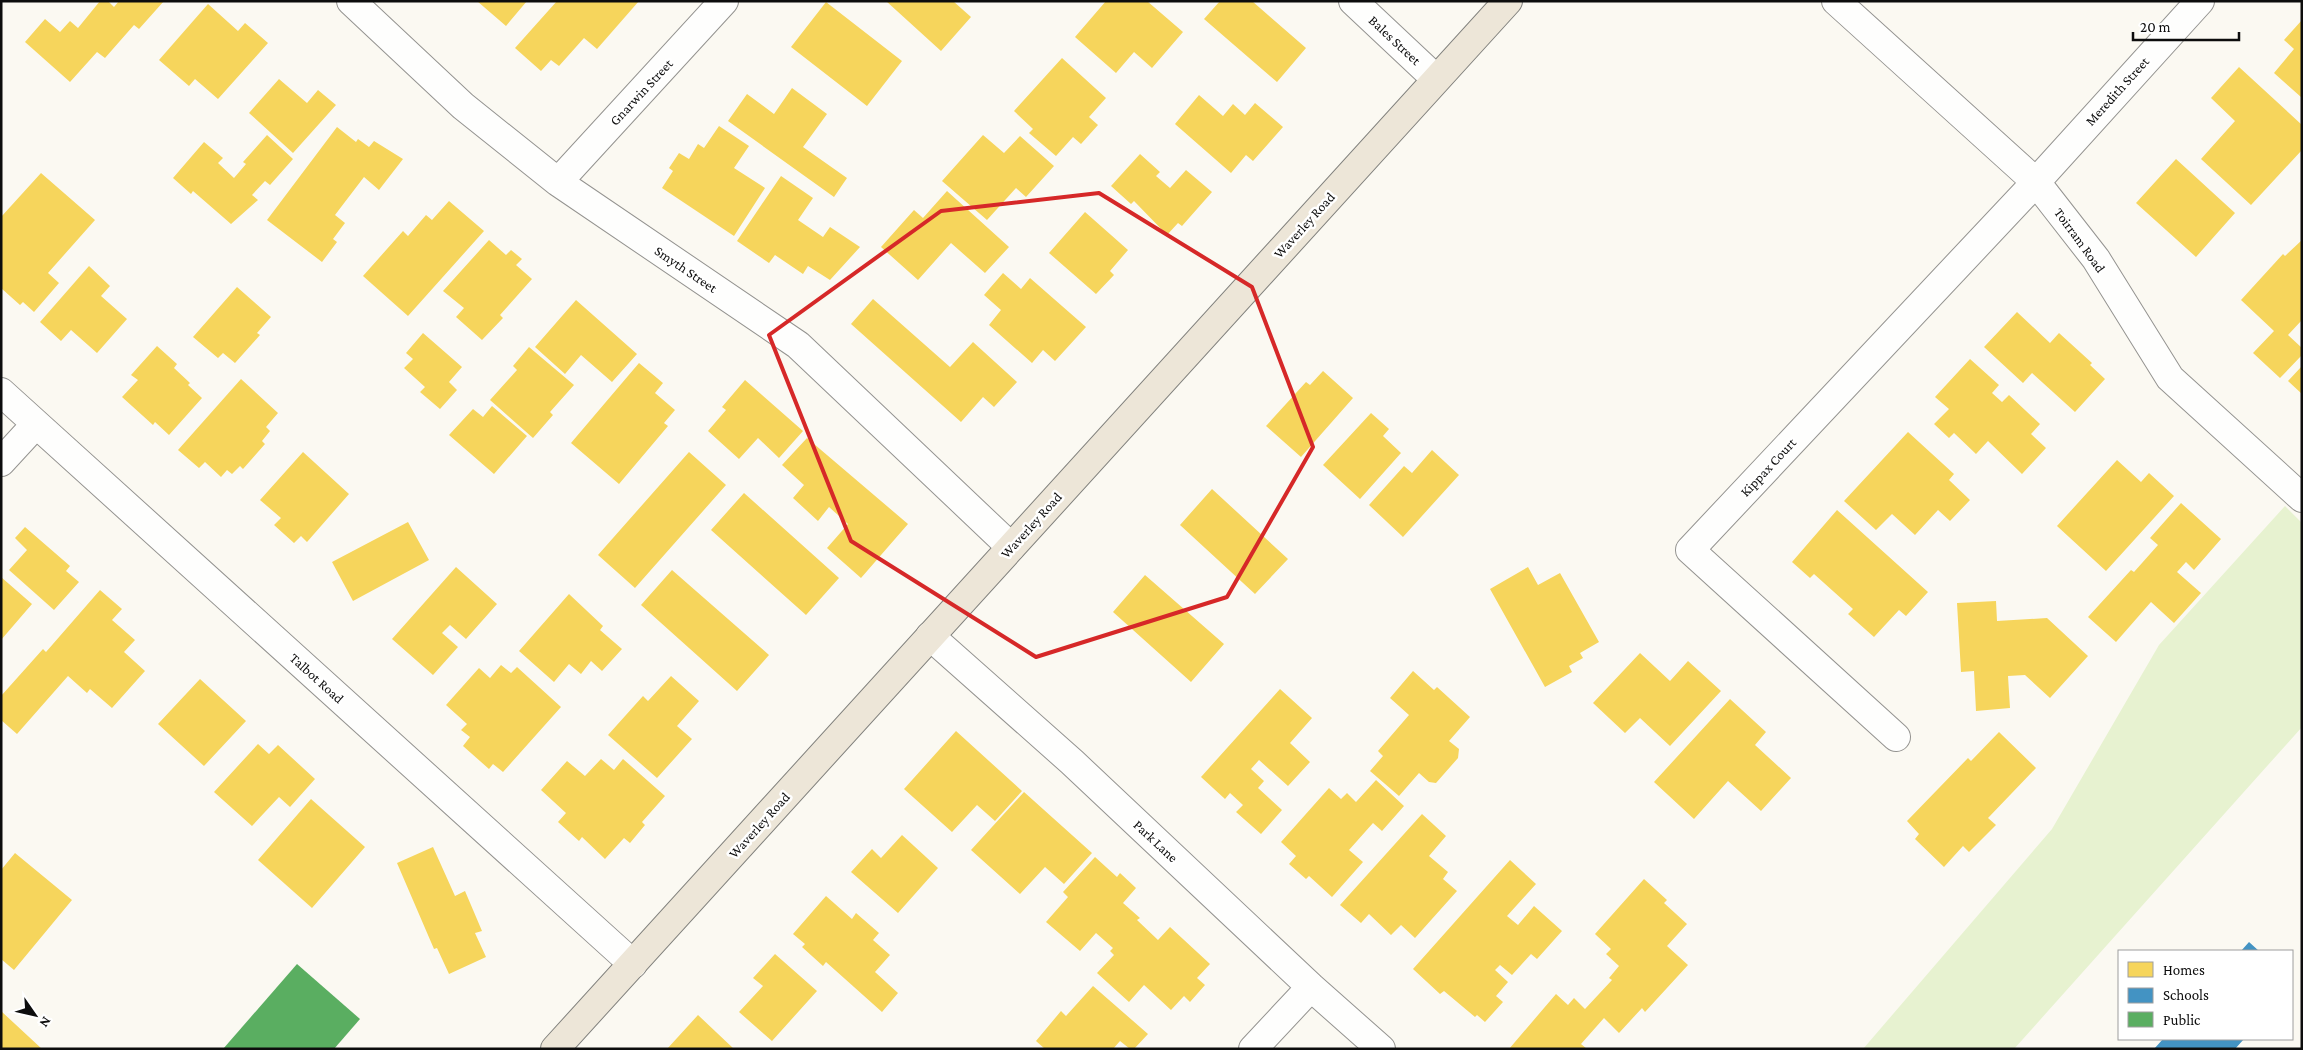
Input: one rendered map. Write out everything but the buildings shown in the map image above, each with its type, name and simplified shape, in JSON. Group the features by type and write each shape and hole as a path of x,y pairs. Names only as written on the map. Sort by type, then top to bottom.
{"main road":[{"name":"Waverley Road","path":"555,1049 1508,1"}],"street":[{"name":"Smyth Street","path":"351,1 463,106 558,182 798,345 1011,547"},
{"name":"Gnarwin Street","path":"558,182 724,1"},
{"name":"Bales Street","path":"1353,1 1436,79"},
{"name":"Toirram Road","path":"1836,1 2036,182 2096,259 2170,378 2302,498"},
{"name":"Meredith Street","path":"2036,182 2200,1"},
{"name":"Kippax Court","path":"1896,737 1690,550 2036,182"},
{"name":"Talbot Road","path":"1,392 632,964"},
{"path":"1,462 36,424"},
{"name":"Park Lane","path":"930,636 1072,762 1311,987 1381,1049"},
{"path":"1253,1049 1311,987"}],"highlighted area":[{"path":"1099,193 1252,287 1313,447 1227,597 1036,657 851,541 769,335 941,211"}],"green space":[{"path":"2285,506 2302,523 2302,727 2014,1049 1863,1049 2052,829 2159,645"}]}
